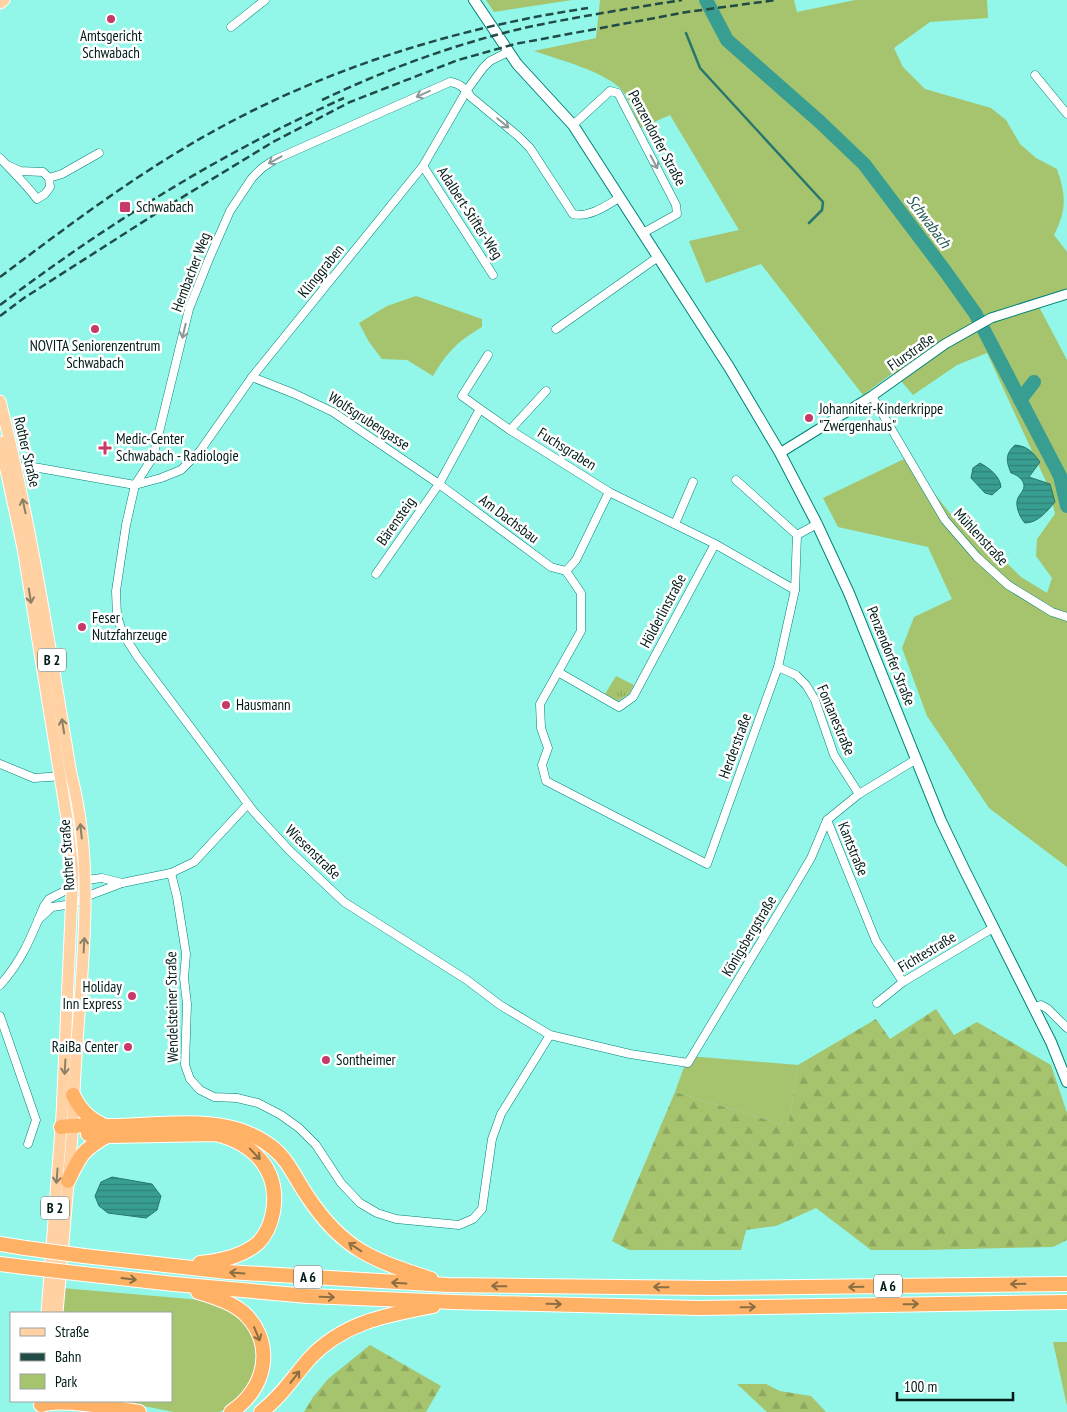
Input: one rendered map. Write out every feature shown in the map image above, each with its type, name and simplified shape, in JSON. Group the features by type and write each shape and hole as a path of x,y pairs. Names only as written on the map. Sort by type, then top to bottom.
{"highway":[{"path":"73,1095 79,1107 106,1131"},
{"path":"68,1181 83,1152 106,1131 197,1124 228,1127 250,1134 272,1147 288,1164 329,1227 350,1245 373,1259 448,1285"},
{"path":"69,1128 216,1134 232,1138 250,1149 263,1162 271,1177 274,1201 270,1224 259,1242 244,1252 216,1262 168,1265"},
{"name":"A 6","path":"0,1244 84,1256 238,1273 448,1285 729,1288 1067,1284"},
{"name":"A 6","path":"0,1264 174,1284 308,1296 453,1302 699,1308 1067,1302"},
{"path":"174,1284 231,1304 254,1325 260,1337 263,1363 256,1387 248,1398 231,1412"},
{"path":"261,1412 285,1389 312,1356 343,1333 369,1320 453,1302"},
{"path":"46,1406 78,1402 139,1412"},
{"path":"46,1406 66,1412"}],"main road":[{"path":"0,3 4,0"},
{"name":"Penzendorfer Straße","path":"474,0 508,52 528,78 573,125 729,367 780,453 817,524 849,593 870,641 915,760 964,869 1051,1042 1067,1082"},
{"name":"Rother Straße","path":"0,401 8,468 67,819 72,862 73,904 70,916 68,1018 68,1181 57,1312"},
{"name":"Rother Straße","path":"1,448 28,525 71,774 78,801 86,880 82,994 73,1095 47,1312"}],"street":[{"path":"231,27 265,0"},
{"name":"Klinggraben","path":"135,485 181,470 200,451 252,378 423,166 467,90 490,61 508,52"},
{"path":"1035,75 1067,114"},
{"name":"Hembacher Weg","path":"135,485 152,457 189,309 208,259 230,212 252,178 274,160 450,82 467,90"},
{"path":"467,90 471,96 530,148 573,214 581,216 619,198"},
{"name":"Penzendorfer Straße","path":"573,125 610,92 618,93 676,205 677,214 643,233"},
{"path":"49,178 62,174 99,153"},
{"path":"0,158 7,165 21,178 37,199 45,194 50,187 49,178 43,172 20,171 7,165"},
{"name":"Adalbert-Stifter-Weg","path":"423,166 493,275"},
{"path":"556,329 658,257"},
{"name":"Flurstraße","path":"780,453 872,396 945,344 991,318 1067,294"},
{"name":"Fuchsgraben","path":"488,356 462,396 510,430 609,492 715,544"},
{"name":"Wolfsgrubengasse","path":"252,378 294,394 332,412 439,484"},
{"name":"Fuchsgraben","path":"510,430 546,391"},
{"name":"Mühlenstraße","path":"872,396 945,520 977,557 1008,585 1052,612 1067,617"},
{"path":"439,484 480,409"},
{"path":"8,468 28,466 135,485"},
{"path":"736,480 797,535 817,524"},
{"path":"675,524 693,482"},
{"name":"Am Dachsbau","path":"439,484 551,567 566,571"},
{"name":"Bärensteig","path":"376,574 439,484"},
{"name":"Wiesenstraße","path":"135,485 126,525 116,591 117,616 123,634 137,656 248,804 290,851 344,902 467,980 500,1005 550,1035 630,1054 688,1063"},
{"path":"558,672 582,631 581,593 566,571 576,560 609,492"},
{"name":"Herderstraße","path":"558,672 540,704 541,728 548,748 542,765 546,781 707,864 778,667 796,590 797,535"},
{"path":"715,544 796,590"},
{"name":"Hölderlinstraße","path":"558,672 619,706 633,697 715,544"},
{"name":"Fontanestraße","path":"778,667 796,675 806,685 815,700 834,755 859,794"},
{"name":"Kantstraße","path":"903,982 876,941 827,820 859,794 915,760"},
{"path":"0,764 34,778 59,777 71,774"},
{"path":"38,920 52,907 73,904 122,883 171,873 194,862 248,804"},
{"name":"Königsbergstraße","path":"688,1063 811,858 827,820"},
{"name":"Wendelsteiner Straße","path":"171,873 177,897 186,954 184,978 187,1004 185,1065 190,1079 200,1090 214,1096 258,1103 281,1115 299,1128 316,1145 341,1183 360,1203 377,1213 396,1219 459,1225 473,1219 482,1209 492,1139 500,1114 550,1035"},
{"path":"0,985 19,961 49,899 86,880 102,878 122,883"},
{"name":"Fichtestraße","path":"877,1003 903,982 993,928"},
{"path":"1034,1007 1041,1005 1048,1009 1067,1028"},
{"path":"0,1016 36,1120 28,1144"}],"green space":[{"path":"486,0 572,0 494,12"},
{"path":"600,0 794,0 797,12 855,0 987,0 988,18 930,22 894,48 903,67 925,89 991,108 1006,120 1020,144 1036,158 1057,169 1062,187 1063,210 1054,235 1067,252 1067,291 1036,301 1067,360 1067,867 989,808 927,716 902,648 914,617 952,599 928,547 838,527 823,498 906,458 957,522 961,518 1021,577 1047,593 1052,578 1036,556 1037,539 1055,514 1049,488 987,353 957,365 913,395 893,373 863,395 761,264 706,283 689,241 739,230 670,115 641,128 625,94 615,83 581,67 534,51 596,38"},
{"path":"416,296 482,319 482,327 466,337 454,348 443,360 433,376 407,360 382,359 369,342 359,323 387,306"},
{"path":"616,676 634,685 629,694 618,701 605,694"},
{"path":"936,1009 954,1035 977,1022 1051,1065 1067,1113 1067,1240 1053,1247 871,1250 816,1208 776,1226 746,1230 741,1250 629,1250 612,1241 675,1092 788,1126 798,1065 876,1019 890,1039"},
{"path":"688,1056 798,1065 788,1126 675,1092"},
{"path":"62,1288 214,1302 237,1313 255,1337 259,1363 248,1392 229,1408 219,1412 174,1412 123,1402 172,1402 172,1312 61,1312"},
{"path":"1053,1342 1067,1342 1067,1406"},
{"path":"370,1345 441,1386 426,1412 304,1412 313,1397 328,1379"},
{"path":"737,1384 766,1384 780,1391 811,1396 826,1412 767,1412"}],"water":[{"path":"1015,445 1029,450 1040,462 1029,477 1050,484 1055,502 1042,516 1034,521 1025,523 1017,507 1017,499 1023,490 1024,484 1019,477 1011,473 1007,458"},
{"path":"980,463 999,479 1001,487 992,495 985,493 971,478 973,468"},
{"path":"112,1177 152,1184 161,1196 157,1210 146,1218 108,1213 99,1206 95,1196 101,1182"}],"waterway":[{"name":"Schwabach","path":"706,0 727,40 820,122 864,164 975,313 1060,476 1067,506"},
{"path":"686,33 700,68 823,202 822,210 809,223"},
{"path":"1020,400 1034,382"}],"railway":[{"path":"322,100 373,77 425,57 506,32 551,22 682,0"},
{"path":"0,316 24,298 163,209 273,142 350,102 458,60 515,44 687,12 776,0"},
{"path":"0,277 136,178 193,143 266,104 310,84 400,51 493,26 588,8"},
{"path":"0,305 123,218 209,166 298,119 344,98"}],"place":[{"name":"Amtsgericht Schwabach","path":"111,19"},
{"name":"Schwabach","path":"125,207"},
{"name":"NOVITA Seniorenzentrum Schwabach","path":"95,329"},
{"name":"Johanniter-Kinderkrippe \"Zwergenhaus\"","path":"809,418"},
{"name":"Medic-Center Schwabach - Radiologie","path":"105,448"},
{"name":"Feser Nutzfahrzeuge","path":"82,627"},
{"name":"Hausmann","path":"226,705"},
{"name":"Holiday Inn Express","path":"132,996"},
{"name":"RaiBa Center","path":"128,1047"},
{"name":"Sontheimer","path":"326,1060"}]}
